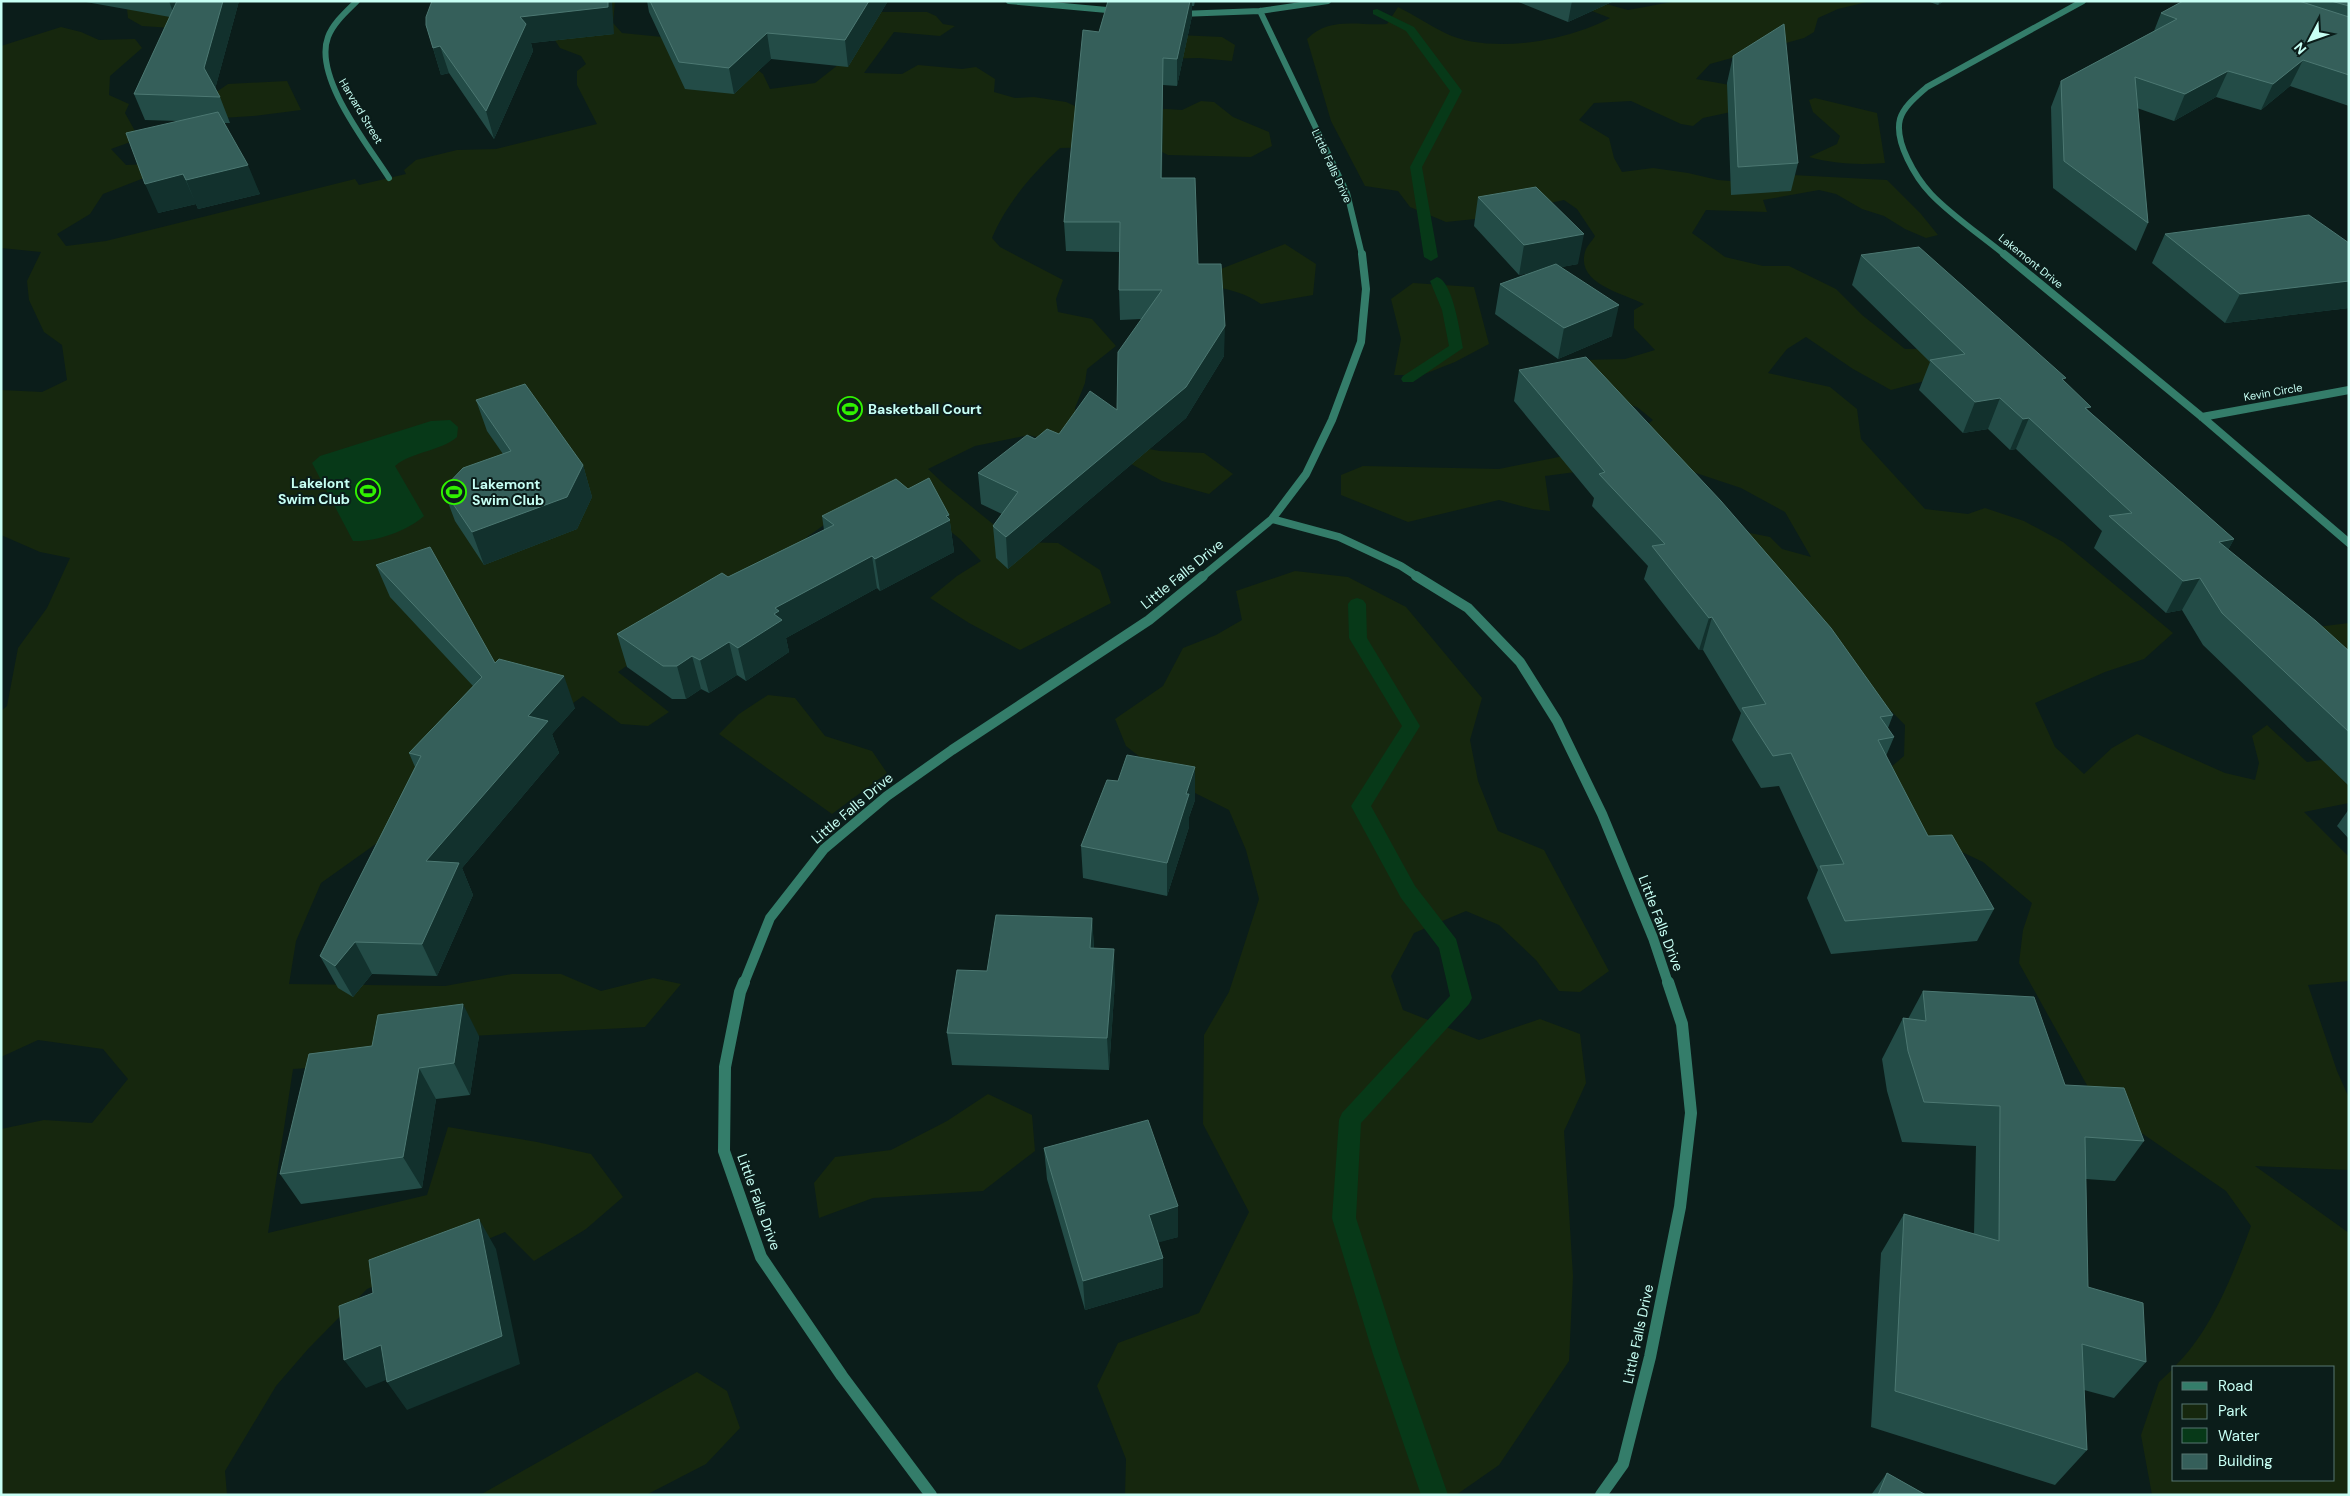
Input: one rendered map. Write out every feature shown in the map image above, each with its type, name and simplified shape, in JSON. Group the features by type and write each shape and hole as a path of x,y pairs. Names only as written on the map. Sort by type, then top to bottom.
{"street":[{"name":"Harvard Street","path":"358,1 338,22 328,38 324,54 328,74 339,97 390,178"},
{"path":"1009,1 1123,12"},
{"path":"1171,14 1260,11 1328,1"},
{"name":"Lakemont Drive","path":"2084,1 1927,87 1910,103 1899,121 1900,145 1931,194 2202,417 2349,543"},
{"name":"Little Falls Drive","path":"930,1495 842,1376 761,1257 724,1150 725,1067 740,992 770,918 824,849 887,796 946,754 1149,620 1272,519 1306,474 1332,420 1361,342 1366,289 1361,246 1347,194 1260,11"},
{"name":"Kevin Circle","path":"2202,417 2349,390"},
{"name":"Little Falls Drive","path":"1272,519 1339,537 1401,566 1468,608 1520,662 1557,721 1602,814 1653,938 1680,1015 1691,1113 1680,1207 1650,1357 1623,1464 1601,1495"}],"green space":[{"path":"575,1 615,1 613,23 622,33 723,43 763,74 770,89 815,83 848,57 860,12 927,12 936,16 943,24 955,26 940,36 894,32 864,73 902,74 918,65 962,69 976,67 995,79 994,92 1015,98 1034,97 1066,102 1084,110 1132,112 1166,109 1182,110 1201,101 1214,102 1233,117 1269,132 1272,146 1251,157 1168,155 1150,146 1060,148 1021,190 1005,213 992,238 1000,247 1063,280 1056,299 1058,312 1092,319 1116,346 1087,369 1085,383 1075,408 1079,436 1160,451 1204,453 1233,474 1209,494 1162,481 1126,461 1029,435 975,446 928,469 1015,542 1058,543 1100,570 1111,603 1020,650 969,623 930,598 957,576 981,561 960,539 925,511 841,513 807,537 809,558 725,596 618,672 669,712 648,726 621,724 583,696 321,883 296,941 289,984 445,986 512,974 561,974 601,991 653,978 681,984 645,1027 391,1040 358,1065 293,1069 268,1233 427,1195 448,1127 537,1142 591,1154 623,1197 586,1229 534,1261 505,1232 367,1289 308,1349 276,1386 225,1471 227,1495 1,1495 1,1129 44,1120 92,1123 128,1079 103,1049 38,1040 1,1057 1,711 7,706 18,648 47,608 70,558 40,552 1,535 1,390 42,392 67,380 62,345 44,332 29,300 27,281 41,252 1,248 1,46 61,27 81,32 99,40 135,39 142,48 110,76 109,95 129,104 125,113 135,131 136,140 111,149 126,165 151,164 144,178 103,194 90,214 57,234 66,246 106,241 355,179 359,185 406,174 404,170 416,160 457,150 496,149 597,124 577,85 577,71 586,64 581,56 560,48 551,34"},
{"path":"1566,1 1606,4 1628,10 1677,1 1867,2 1838,9 1818,18 1814,32 1804,38 1710,64 1696,79 1758,90 1731,112 1703,118 1693,126 1681,124 1631,101 1594,103 1579,120 1609,138 1614,158 1622,172 1653,168 1718,180 1742,182 1773,174 1887,180 1921,214 1938,235 1926,238 1905,229 1884,216 1862,209 1836,194 1819,190 1763,200 1767,212 1706,210 1692,233 1725,257 1763,266 1789,266 1836,289 1862,315 1905,349 1958,349 1962,371 1891,390 1853,369 1806,337 1787,349 1768,373 1830,387 1857,409 1861,439 1925,509 1968,514 1985,508 2024,521 2063,542 2173,633 2144,659 2105,672 2035,703 2055,747 2084,774 2112,748 2137,734 2225,773 2255,780 2259,763 2252,736 2267,725 2307,762 2349,756 2349,803 2304,812 2349,857 2349,981 2308,985 2337,1071 2349,1098 2349,1170 2255,1166 2349,1233 2349,1495 2152,1495 2141,1435 2159,1382 2172,1370 2172,1481 2335,1481 2335,1366 2175,1366 2187,1353 2210,1320 2237,1263 2251,1226 2226,1191 2143,1134 2088,1087 2019,963 2023,930 2032,903 1983,862 1899,822 1876,780 1904,756 1905,725 1775,594 1720,527 1770,537 1782,549 1811,557 1785,512 1741,488 1660,461 1545,476 1550,511 1533,509 1499,500 1408,522 1341,495 1341,475 1363,466 1499,469 1623,444 1653,420 1637,407 1575,390 1583,360 1625,359 1655,350 1634,328 1634,310 1644,304 1603,286 1587,272 1584,263 1585,252 1595,236 1577,209 1564,200 1475,219 1446,222 1410,207 1398,191 1365,186 1331,121 1307,39 1325,27 1335,25 1387,24 1398,7 1445,33 1463,40 1484,43 1506,44 1551,39 1593,26 1610,18"},
{"path":"171,2 172,28 142,26 128,18 127,9"},
{"path":"1156,34 1222,37 1235,45 1232,61 1199,58 1156,59"},
{"path":"287,81 301,110 222,118 212,95 228,84"},
{"path":"1815,98 1877,113 1885,163 1846,163 1809,157 1837,144 1840,136 1813,112 1809,100"},
{"path":"1285,244 1316,264 1313,295 1261,304 1236,292 1207,286 1218,270"},
{"path":"1413,283 1474,287 1489,344 1455,362 1422,375 1394,375 1401,339 1391,299"},
{"path":"1295,571 1348,577 1406,607 1482,698 1470,740 1478,781 1498,831 1544,850 1609,971 1580,992 1559,991 1536,960 1499,925 1466,911 1414,933 1391,976 1403,1010 1479,1040 1540,1019 1580,1034 1586,1083 1564,1131 1573,1276 1569,1361 1499,1465 1456,1495 1125,1495 1126,1459 1097,1386 1118,1343 1199,1313 1249,1212 1203,1124 1204,1035 1229,992 1259,899 1246,850 1229,810 1169,780 1126,746 1115,719 1163,686 1183,648 1216,635 1242,620 1236,591"},
{"path":"2349,623 2349,695 2283,631"},
{"path":"768,695 795,698 825,736 872,751 887,773 832,814 719,734 739,714"},
{"path":"988,1094 1032,1115 1035,1151 983,1191 873,1198 819,1218 814,1183 835,1157 891,1150 947,1121"},
{"path":"697,1372 727,1391 740,1428 706,1464 646,1495 480,1495"}],"water":[{"name":"Lakelont Swim Club","path":"450,420 458,427 457,437 442,446 410,457 395,466 424,516 400,531 371,540 353,541 312,463 320,456 431,421"}],"building":[{"path":"177,1 223,1 204,68 220,97 134,94"},
{"path":"432,1 608,1 608,7 520,17 526,24 486,111 440,46 433,48 426,25 426,17"},
{"path":"650,1 869,1 845,40 767,33 729,68 679,62"},
{"path":"1108,1 1190,1 1177,59 1163,58 1161,178 1195,178 1198,264 1221,264 1225,326 1186,387 1006,537 993,526 1018,492 978,473 1027,435 1035,439 1047,429 1059,434 1090,391 1117,410 1118,352 1162,290 1119,290 1120,222 1064,222 1083,30 1099,32"},
{"path":"2183,1 2299,1 2349,17 2349,75 2303,60 2273,84 2228,71 2185,94 2135,77 2148,223 2064,161 2061,81 2177,19 2161,13"},
{"path":"2331,1 2349,1 2349,6"},
{"path":"1784,24 1798,163 1738,167 1733,56"},
{"path":"218,112 248,165 186,180 183,174 145,184 126,133"},
{"path":"1536,187 1584,234 1524,245 1478,197"},
{"path":"2309,215 2349,243 2349,281 2240,294 2165,234"},
{"path":"1919,247 2066,378 2062,379 2091,407 2085,408 2234,539 2219,542 2316,621 2349,651 2349,732 2222,613 2200,578 2183,581 2109,516 2132,513 2029,418 2023,419 2000,398 1975,402 1930,360 1965,354 1861,255"},
{"path":"1556,264 1619,305 1564,328 1500,284"},
{"path":"1586,357 1721,501 1831,628 1893,715 1880,717 1894,737 1878,740 1928,836 1952,835 1994,909 1845,921 1820,866 1844,864 1791,753 1773,756 1742,708 1766,704 1712,617 1709,618 1652,546 1665,544 1599,474 1605,472 1519,370"},
{"path":"525,384 583,465 567,497 472,532 443,489 463,468 511,451 476,400"},
{"path":"929,478 949,515 946,516 950,520 875,559 872,556 775,608 779,611 774,614 782,620 738,648 729,642 700,660 692,656 677,666 663,666 617,634 722,573 728,577 834,525 822,516 896,479 908,489"},
{"path":"430,547 495,663 499,659 564,676 528,716 548,721 426,861 459,863 422,944 355,942 335,966 320,956 421,756 409,753 482,677 376,565"},
{"path":"1127,755 1195,767 1186,794 1189,794 1167,863 1081,846 1107,780 1118,781"},
{"path":"996,915 1092,918 1090,948 1114,949 1107,1038 947,1033 957,970 987,971"},
{"path":"1923,991 2034,997 2065,1085 2124,1088 2144,1141 2085,1137 2088,1287 2143,1303 2146,1362 2082,1344 2087,1450 1895,1391 1904,1214 1999,1241 2000,1106 1924,1102 1908,1051 1903,1018 1926,1021"},
{"path":"463,1004 454,1063 419,1068 403,1157 280,1174 309,1054 372,1046 378,1015"},
{"path":"1148,1120 1178,1206 1149,1215 1163,1258 1083,1281 1044,1148"},
{"path":"479,1219 502,1336 387,1382 381,1345 344,1360 339,1306 373,1293 369,1260"},
{"path":"1887,1473 1926,1495 1878,1495"}],"waterway":[{"path":"1377,12 1410,29 1456,91 1416,167 1431,257"},
{"path":"1408,379 1456,348 1449,310 1437,281"},
{"path":"1357,604 1358,638 1411,726 1361,806 1408,892 1449,945 1461,998 1350,1120 1344,1218 1386,1354 1435,1495"}],"place":[{"name":"Basketball Court","path":"850,409"},
{"name":"Lakelont Swim Club","path":"368,491"},
{"name":"Lakemont Swim Club","path":"454,492"}]}
